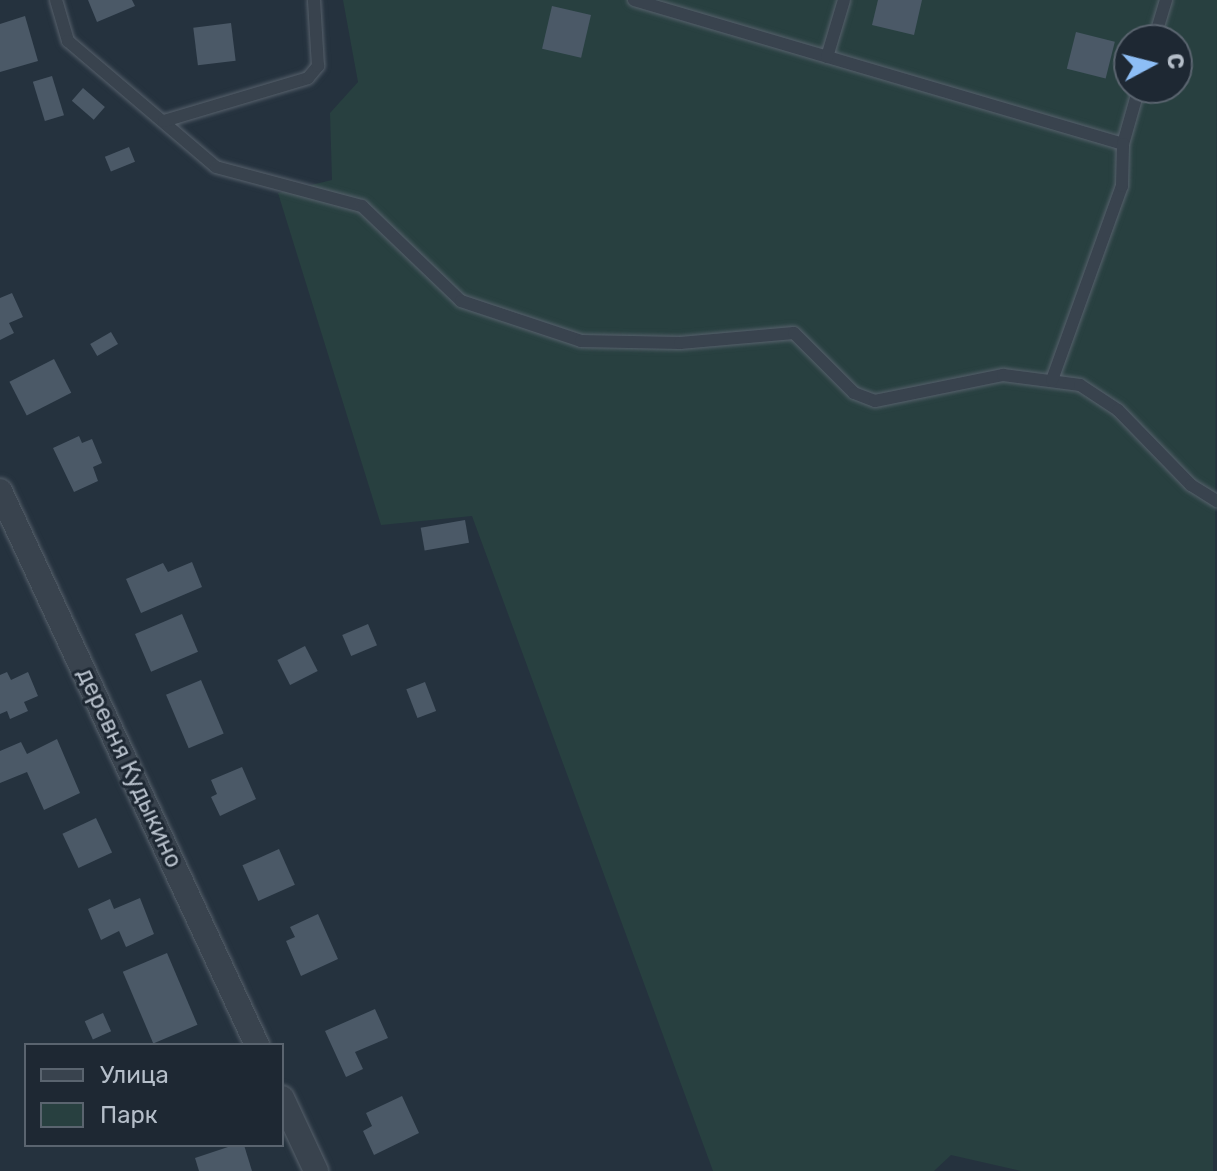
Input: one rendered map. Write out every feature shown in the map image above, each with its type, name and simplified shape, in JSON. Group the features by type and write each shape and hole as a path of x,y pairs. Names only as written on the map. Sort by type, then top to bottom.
{"street":[{"name":"деревня Кудыкино","path":"0,491 256,1043"},
{"path":"284,1102 316,1171"}],"lane":[{"path":"56,0 68,41 216,167 362,206 461,301 522,324 581,341 680,343 794,333 854,393 875,401 1003,375 1080,385 1118,410 1191,485 1217,501"},
{"path":"164,121 308,78 318,66 314,0"},
{"path":"634,0 1123,144"},
{"path":"827,57 844,0"},
{"path":"1159,24 1166,0"},
{"path":"1052,380 1122,186 1123,144 1134,104"}],"green space":[{"path":"343,0 1217,0 1213,1171 1021,1171 951,1155 934,1171 713,1171 472,516 381,525 278,193 332,180 330,113 358,82"}],"building":[{"path":"88,0 132,0 135,6 97,22"},
{"path":"878,0 922,0 914,35 872,25"},
{"path":"552,6 591,15 581,58 542,49"},
{"path":"25,16 38,61 0,72 0,24"},
{"path":"231,23 236,61 198,65 193,28"},
{"path":"1076,32 1113,41 1106,79 1067,69"},
{"path":"52,76 64,115 45,121 33,82"},
{"path":"83,88 105,107 94,120 72,101"},
{"path":"129,147 135,162 111,172 105,157"},
{"path":"12,293 23,317 9,323 14,333 0,340 0,298"},
{"path":"111,332 118,344 97,356 90,344"},
{"path":"54,359 71,393 27,416 9,382"},
{"path":"79,436 82,443 92,439 102,463 93,467 98,481 74,492 53,448"},
{"path":"465,520 469,543 425,550 421,528"},
{"path":"192,562 202,587 141,613 126,579 163,563 168,572"},
{"path":"182,614 198,652 151,672 135,634"},
{"path":"368,624 377,645 351,656 342,635"},
{"path":"305,646 318,671 290,685 277,660"},
{"path":"7,672 11,680 28,672 38,696 24,702 28,711 10,719 7,711 0,714 0,675"},
{"path":"201,680 224,733 189,748 166,695"},
{"path":"425,682 436,711 417,718 406,689"},
{"path":"57,739 80,793 44,810 27,772 0,783 0,751 21,742 27,754"},
{"path":"242,767 256,799 220,816 211,797 217,794 211,780"},
{"path":"96,818 112,852 79,868 62,834"},
{"path":"279,849 295,885 258,901 242,865"},
{"path":"140,898 154,934 126,947 119,931 101,940 88,909 110,899 114,909"},
{"path":"318,914 338,959 301,976 286,941 295,937 290,927"},
{"path":"167,953 197,1025 153,1043 123,972"},
{"path":"375,1009 388,1038 355,1052 363,1069 346,1077 325,1031"},
{"path":"103,1013 111,1031 93,1039 85,1021"},
{"path":"402,1096 419,1133 374,1155 363,1131 372,1126 366,1113"},
{"path":"228,1147 245,1147 252,1171 199,1171 195,1158"}]}
